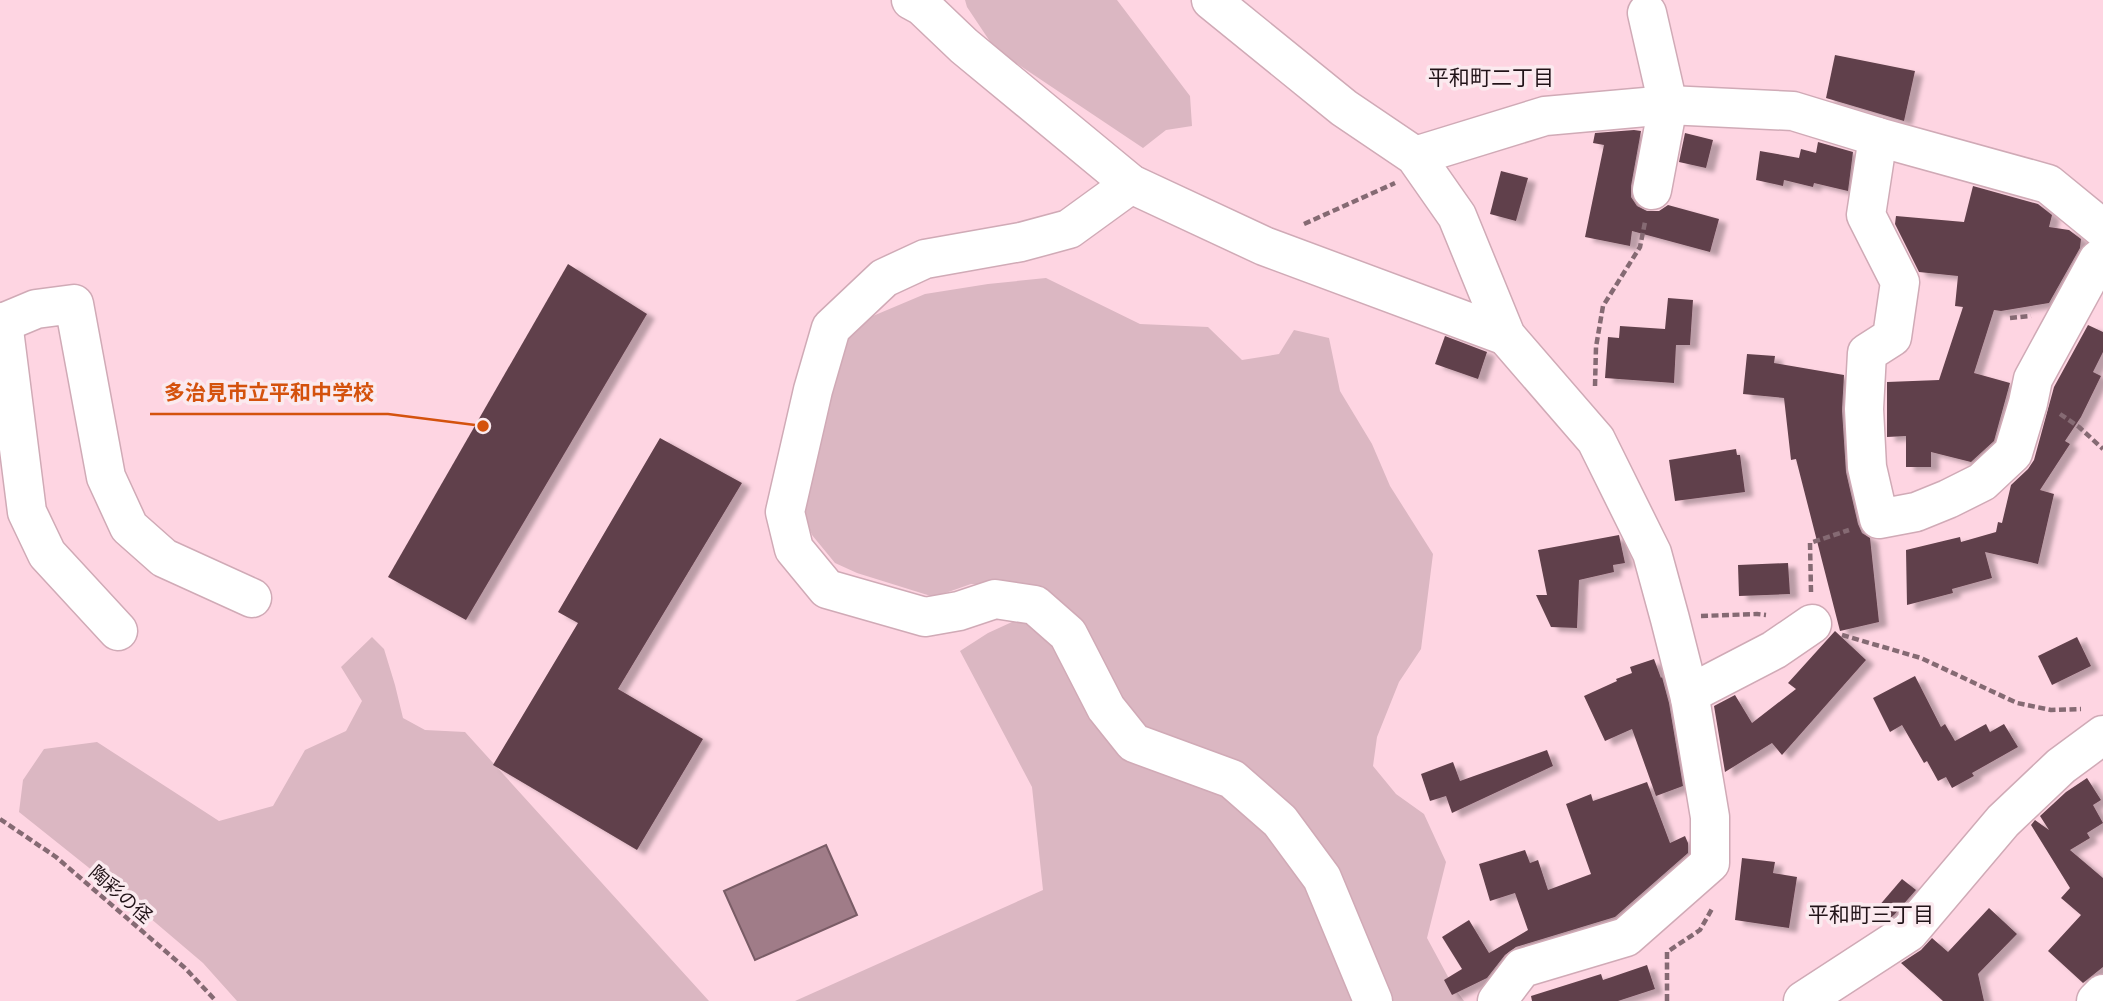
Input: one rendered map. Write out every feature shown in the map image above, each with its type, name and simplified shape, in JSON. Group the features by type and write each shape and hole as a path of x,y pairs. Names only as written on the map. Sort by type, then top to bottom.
{"street":[{"path":"911,0 922,6 964,46 1131,184 1264,246 1506,336"},
{"path":"1211,0 1344,108 1419,163 1457,216 1506,336 1595,440 1652,553 1690,698 1710,817 1710,863 1626,937 1522,968 1497,1001"},
{"path":"1647,12 1668,104 1652,190"},
{"path":"1419,163 1545,116 1668,104 1793,111 2048,184 2103,229"},
{"path":"1878,137 1866,215 1900,282 1892,337 1867,353 1864,409 1867,467 1879,519 1916,512 1948,499 1982,482 2012,453 2033,379 2098,260 2103,256"},
{"path":"1131,184 1069,229 1021,242 925,259 884,278 831,328 813,390 785,512 794,549 827,589 925,617 959,611 995,599 1035,605 1068,634 1106,708 1133,743 1232,779 1280,821 1322,878 1373,1001"},
{"path":"118,631 47,554 27,512 2,323 36,309 75,304 106,477 129,527 164,558 252,598"},
{"path":"1690,698 1697,690 1774,650 1812,624"},
{"path":"1803,1001 1909,932 2003,821 2061,766 2096,722"},
{"path":"2096,1001 2103,993"}],"path":[{"path":"1264,246 1419,163"},
{"path":"1595,440 1596,347 1603,306 1640,247 1652,190"},
{"path":"2028,403 2063,415 2103,449"},
{"path":"1812,624 1810,543 1879,519"},
{"path":"1671,620 1757,614 1812,624 1920,659 2017,703 2096,722"},
{"name":"陶彩の径","path":"0,819 57,857 186,968 216,1001"}],"shaded area":[{"path":"965,0 1117,0 1190,96 1192,126 1166,130 1143,148 995,49"},
{"path":"1046,278 1140,324 1208,327 1242,360 1279,354 1294,330 1329,338 1340,391 1372,444 1390,486 1433,554 1421,649 1399,682 1377,737 1373,766 1396,794 1424,814 1446,862 1427,938 1464,1001 795,1001 1043,890 1032,787 960,651 1012,622 1024,585 971,584 934,597 857,573 835,563 812,535 801,508 838,345 861,321 925,294"},
{"path":"372,637 384,649 403,718 425,730 465,732 709,1001 237,1001 203,963 19,812 23,780 44,749 97,742 219,821 273,806 305,750 346,731 362,701 341,667"},
{"path":"826,845 857,915 755,960 724,891"}],"building":[{"path":"1835,55 1915,71 1904,121 1826,98"},
{"path":"1641,131 1631,197 1637,206 1647,211 1659,211 1668,205 1719,219 1710,252 1632,231 1630,246 1585,237 1604,145 1593,143 1595,133"},
{"path":"1685,133 1713,140 1706,168 1679,162"},
{"path":"1818,142 1853,152 1848,191 1814,183 1813,187 1784,180 1783,186 1756,180 1760,151 1799,158 1801,149 1816,153"},
{"path":"1501,171 1528,178 1516,221 1490,214"},
{"path":"1973,186 2038,204 2052,215 2049,227 2069,230 2081,239 2080,248 2049,303 1994,310 1974,373 2010,383 1994,441 1971,462 1931,452 1931,467 1906,467 1906,436 1887,437 1887,382 1939,380 1963,307 1955,306 1958,276 1919,272 1895,224 1896,216 1964,222"},
{"path":"568,264 647,314 466,620 388,577"},
{"path":"1668,298 1693,300 1690,345 1676,345 1674,383 1605,378 1608,337 1619,338 1620,326 1665,329"},
{"path":"2088,325 2103,332 2103,352 2093,372 2101,376 2081,417 2065,441 2070,444 2040,490 2054,494 2038,564 1985,552 1992,578 1952,589 1953,593 1907,605 1906,550 1960,537 1961,542 1996,532 1998,522 2002,523 2011,485 2034,460 2054,387"},
{"path":"1445,336 1487,352 1478,379 1435,364"},
{"path":"1747,354 1775,356 1774,363 1844,375 1842,410 1846,472 1858,524 1862,533 1870,538 1879,622 1840,631 1796,459 1791,460 1784,398 1743,394"},
{"path":"660,438 742,483 618,689 703,739 637,850 493,765 578,623 558,612"},
{"path":"1736,449 1737,455 1740,455 1745,492 1675,501 1669,460"},
{"path":"1619,535 1625,563 1613,565 1614,572 1579,580 1577,628 1551,627 1536,595 1547,595 1538,550"},
{"path":"1788,563 1790,594 1739,596 1738,565"},
{"path":"1835,631 1866,660 1782,755 1772,743 1725,772 1714,706 1735,695 1752,723 1796,689 1788,683"},
{"path":"2077,637 2091,666 2052,685 2038,656"},
{"path":"1654,659 1669,703 1683,786 1656,796 1632,729 1605,741 1584,696 1632,673 1630,667"},
{"path":"1915,676 1941,727 1945,724 1955,741 1986,724 1990,732 2004,724 2018,747 1972,773 1974,776 1952,788 1946,777 1938,781 1902,725 1890,732 1873,698"},
{"path":"1547,750 1553,766 1452,813 1446,796 1430,801 1421,774 1453,762 1460,781"},
{"path":"2087,778 2101,800 2093,805 2103,823 2087,833 2090,838 2070,850 2103,878 2103,967 2083,983 2048,951 2081,915 2061,898 2070,888 2031,825 2035,820 2049,830 2040,816 2066,792"},
{"path":"1647,782 1670,843 1685,836 1688,853 1615,917 1516,947 1505,955 1487,978 1452,995 1444,980 1462,969 1442,937 1469,920 1489,953 1528,930 1515,893 1490,901 1479,864 1525,850 1530,863 1538,860 1548,890 1591,874 1566,804 1591,794 1593,801"},
{"path":"1742,858 1775,862 1773,873 1797,877 1789,928 1735,920"},
{"path":"1902,879 1916,890 1894,915 1883,923 1872,914"},
{"path":"1989,908 2017,934 1978,974 1984,1001 1943,1001 1901,963 1921,950 1932,938 1948,952"},
{"path":"1647,965 1655,989 1618,1001 1532,1001 1531,996 1601,974 1603,980"}],"place":[{"name":"多治見市立平和中学校","path":"483,426"}],"district":[{"name":"平和町二丁目","path":"1491,78"},
{"name":"平和町三丁目","path":"1871,915"}]}
